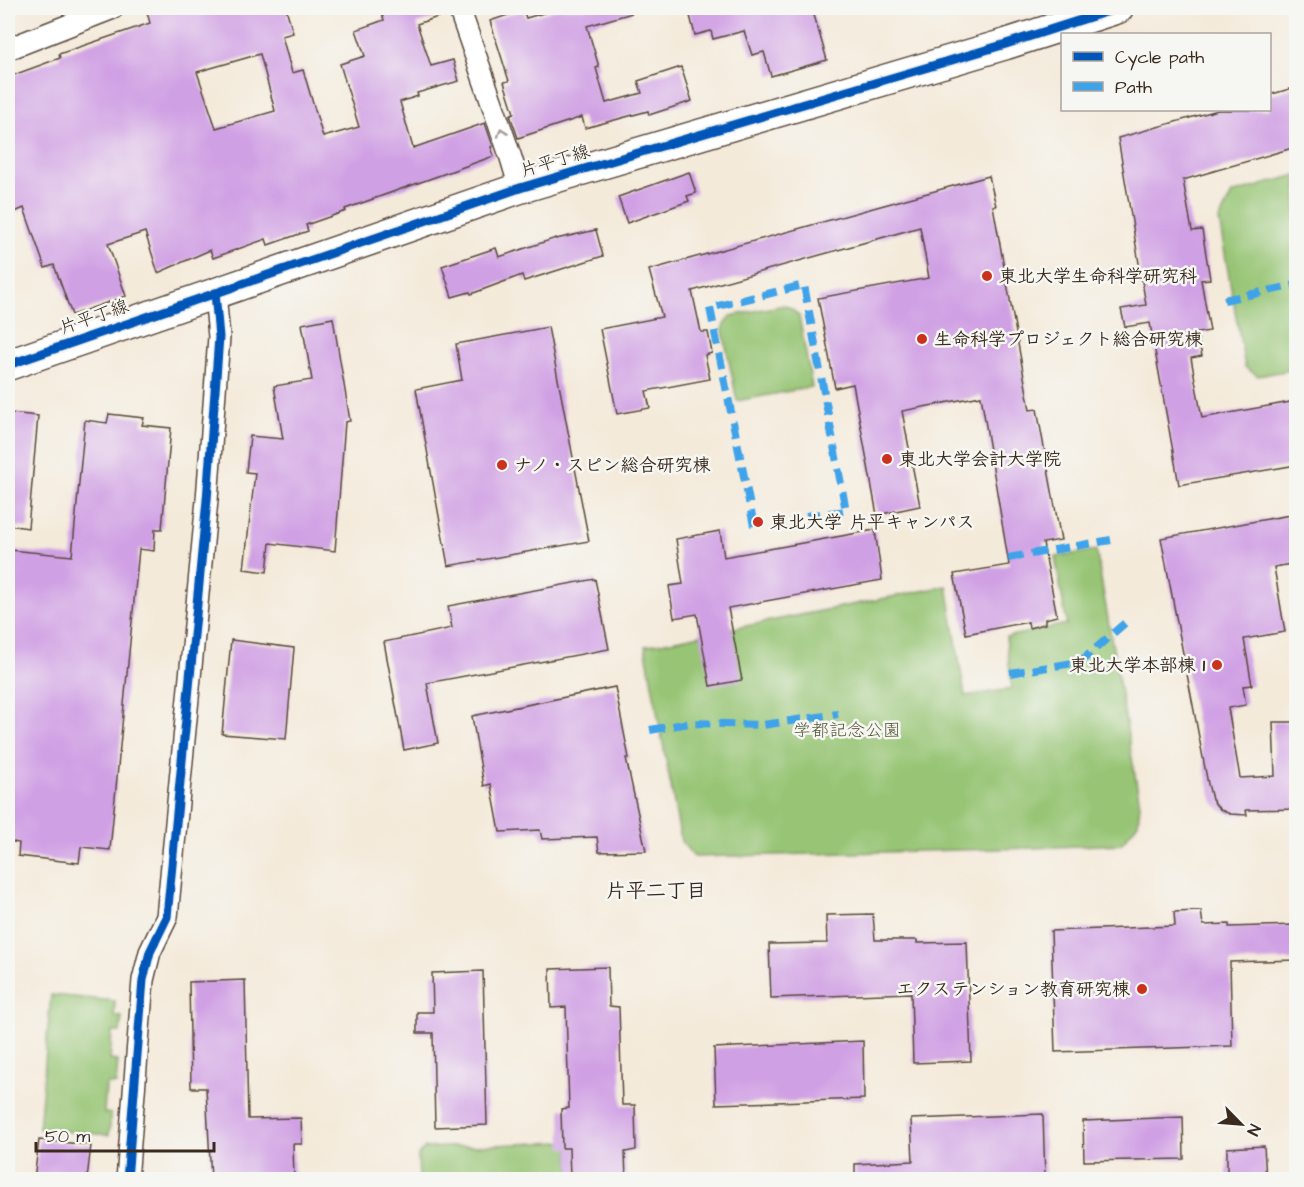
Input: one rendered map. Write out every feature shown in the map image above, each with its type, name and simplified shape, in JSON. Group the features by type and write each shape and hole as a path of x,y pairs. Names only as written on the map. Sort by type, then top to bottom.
{"street":[{"path":"8,49 113,8"},
{"path":"459,8 520,188"},
{"name":"片平丁線","path":"8,365 520,188 1118,8"},
{"path":"127,1179 143,980 150,952 167,917 207,500 219,337 214,293"}],"green space":[{"path":"1296,175 1296,369 1258,376 1245,367 1219,220 1232,194"},
{"path":"784,305 799,316 812,387 737,401 723,331 725,323 731,316"},
{"name":"学都記念公園","path":"1096,550 1140,804 1138,823 1121,844 694,857 681,841 645,646 947,586 965,696 1012,689 1006,637 1067,624 1055,557"},
{"path":"51,995 115,1001 114,1016 122,1017 120,1032 112,1032 110,1060 118,1061 116,1084 106,1084 104,1113 111,1114 109,1135 39,1129"},
{"path":"562,1142 569,1148 570,1179 419,1179 418,1155 425,1148"}],"building":[{"path":"161,8 171,8 172,12 188,8 286,8 293,33 282,36 292,73 303,70 323,137 359,127 340,64 365,56 356,30 384,20 380,8 447,8 447,14 417,24 431,66 453,60 459,81 417,93 418,96 400,102 413,148 485,123 494,156 345,209 346,211 306,225 308,231 268,245 266,239 213,258 210,250 158,273 145,232 108,244 126,296 72,315 54,265 45,268 24,208 8,215 8,77 60,58 59,54 150,23 147,12","holes":["260,54 275,111 216,128 197,72"]},
{"path":"561,8 631,8 632,13 587,26 599,67 596,68 606,103 642,93 638,81 681,67 692,101 649,115 648,111 585,128 582,117 518,138 510,115 514,113 504,82 509,81 490,21 523,10 526,18"},
{"path":"688,8 812,8 827,60 771,76 764,52 752,55 744,31 713,39 711,31 695,35"},
{"path":"1296,87 1296,147 1183,180 1192,231 1202,230 1210,279 1201,280 1210,331 1197,333 1202,356 1191,358 1202,418 1296,401 1296,465 1179,485 1150,323 1125,327 1121,309 1146,305 1118,138 1214,111 1271,111 1271,94"},
{"path":"689,172 696,193 687,196 689,201 627,223 618,197"},
{"path":"989,176 1030,410 1037,409 1061,540 1043,543 1057,616 1045,619 1045,624 1029,628 1028,622 966,634 954,574 1009,565 981,396 902,411 920,506 877,515 853,384 835,388 818,298 929,278 920,227 692,291 701,332 708,332 712,353 705,355 710,379 646,391 650,408 617,414 600,329 662,317 649,270"},
{"path":"596,230 603,256 524,281 522,275 471,294 470,292 452,297 442,266 496,248 499,257 556,238"},
{"path":"333,318 350,421 345,422 335,551 270,543 267,572 244,569 255,473 246,472 250,436 283,439 274,386 312,380 302,324"},
{"name":"ナノ・スピン総合研究棟","path":"548,327 589,541 448,566 416,389 462,380 456,344"},
{"path":"10,413 38,416 28,528 8,525"},
{"path":"109,414 144,418 142,425 171,428 162,529 155,529 154,551 139,549 110,850 81,847 79,863 18,856 19,843 8,841 8,572 10,550 72,556 85,420 107,423"},
{"path":"1296,514 1296,563 1274,567 1285,632 1244,639 1252,685 1243,686 1246,705 1228,708 1240,778 1275,776 1273,722 1296,722 1296,809 1246,810 1247,815 1230,814 1216,805 1208,784 1161,538"},
{"path":"875,530 882,580 728,608 742,680 710,686 697,614 674,618 669,586 683,584 676,539 720,531 724,557"},
{"path":"595,579 609,649 427,683 438,743 404,750 384,642 452,628 448,606"},
{"path":"231,640 294,648 286,739 222,734"},
{"path":"615,687 629,758 626,758 646,851 599,852 597,837 542,839 540,830 500,832 491,784 484,786 472,716"},
{"name":"エクステンション教育研究棟","path":"1201,911 1203,925 1229,924 1229,927 1296,925 1296,960 1230,962 1232,1046 1055,1052 1051,931 1175,926 1174,912"},
{"path":"873,914 875,940 917,940 917,943 967,942 971,1061 913,1063 911,993 771,998 769,944 827,943 826,915"},
{"path":"608,967 609,1006 619,1007 622,1105 635,1105 636,1150 625,1152 626,1179 570,1179 569,1148 562,1148 561,1109 569,1108 566,1007 551,1008 550,969"},
{"path":"483,971 487,1125 435,1127 433,1033 417,1033 417,1012 433,1012 432,973"},
{"path":"245,980 248,1119 301,1118 302,1144 293,1144 294,1179 211,1179 206,1088 191,1088 189,982"},
{"path":"863,1041 864,1099 716,1104 714,1048"},
{"path":"1043,1114 1045,1179 855,1179 855,1164 913,1161 911,1119"},
{"path":"1183,1117 1184,1159 1084,1161 1083,1121"},
{"path":"39,1140 91,1145 87,1179 34,1179"},
{"path":"1264,1146 1266,1179 1227,1179 1227,1148"}],"marked path":[{"path":"754,526 710,308 804,285 846,511 806,516"},
{"path":"1224,300 1296,285"},
{"path":"1008,558 1111,540"},
{"path":"1010,673 1080,662 1125,623"},
{"path":"650,730 689,723 763,725 838,714"}],"cycle path":[{"path":"8,365 520,188 1006,44 1118,8"},
{"path":"127,1180 143,980 150,952 167,917 207,500 219,337 215,293"}],"place":[{"name":"東北大学生命科学研究科","path":"987,276"},
{"name":"生命科学プロジェクト総合研究棟","path":"922,339"},
{"name":"東北大学会計大学院","path":"887,459"},
{"name":"ナノ・スピン総合研究棟","path":"502,465"},
{"name":"東北大学 片平キャンパス","path":"758,522"},
{"name":"東北大学本部棟 1","path":"1217,665"},
{"name":"エクステンション教育研究棟","path":"1142,989"}],"district":[{"name":"片平二丁目","path":"656,891"}]}
